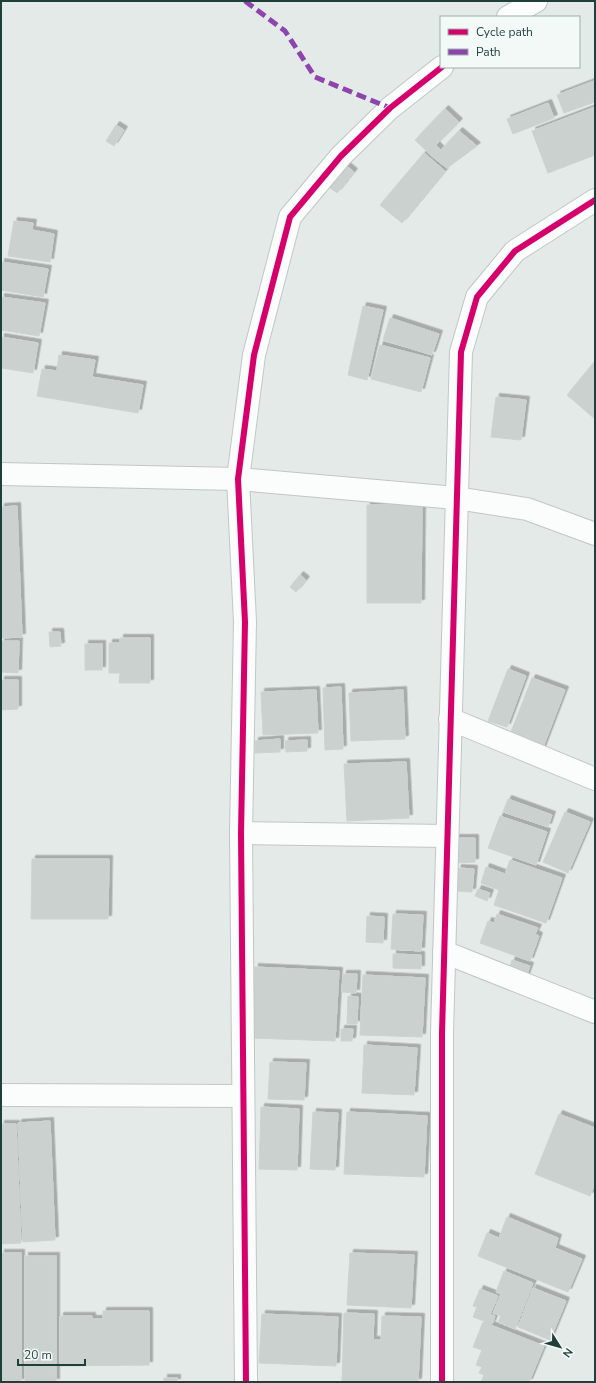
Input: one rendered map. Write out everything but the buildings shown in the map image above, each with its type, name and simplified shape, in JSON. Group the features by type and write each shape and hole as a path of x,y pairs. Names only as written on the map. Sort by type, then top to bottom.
{"street":[{"path":"510,16 536,1"},
{"path":"246,1382 241,833 245,622 238,479 254,355 290,217 342,156 384,114 441,68"},
{"path":"442,1382 442,1033 461,352 477,297 515,251 595,200"},
{"path":"1,474 238,479 456,498 527,509 595,534"},
{"path":"450,718 595,779"},
{"path":"241,833 447,836"},
{"path":"444,952 595,1012"},
{"path":"1,1095 244,1096"}],"marked path":[{"path":"245,1 285,31 315,77 390,108"}],"cycle path":[{"path":"246,1382 241,833 245,622 238,479 254,355 290,217 341,156 390,108 441,68"},
{"path":"442,1382 442,1033 461,352 477,297 515,251 595,200"}]}
